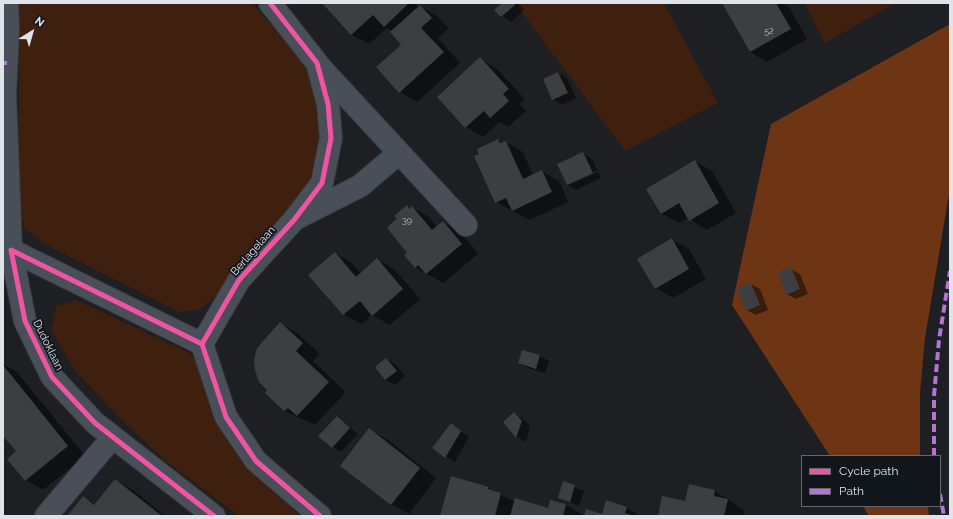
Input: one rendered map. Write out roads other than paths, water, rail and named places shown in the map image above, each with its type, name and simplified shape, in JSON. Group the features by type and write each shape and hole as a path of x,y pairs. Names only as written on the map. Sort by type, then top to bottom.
{"street":[{"name":"Dudoklaan","path":"6,3 8,29 4,95 11,250 25,322 52,377 95,423 214,516"},
{"name":"Berlagelaan","path":"270,3 317,63 466,225"},
{"name":"Berlagelaan","path":"202,344 239,280 294,220 322,183 331,138 328,104 317,63"},
{"name":"Berlagelaan","path":"294,220 360,186 399,153"},
{"path":"11,250 202,344 226,417 256,461 320,516"},
{"path":"46,516 113,437"}]}
